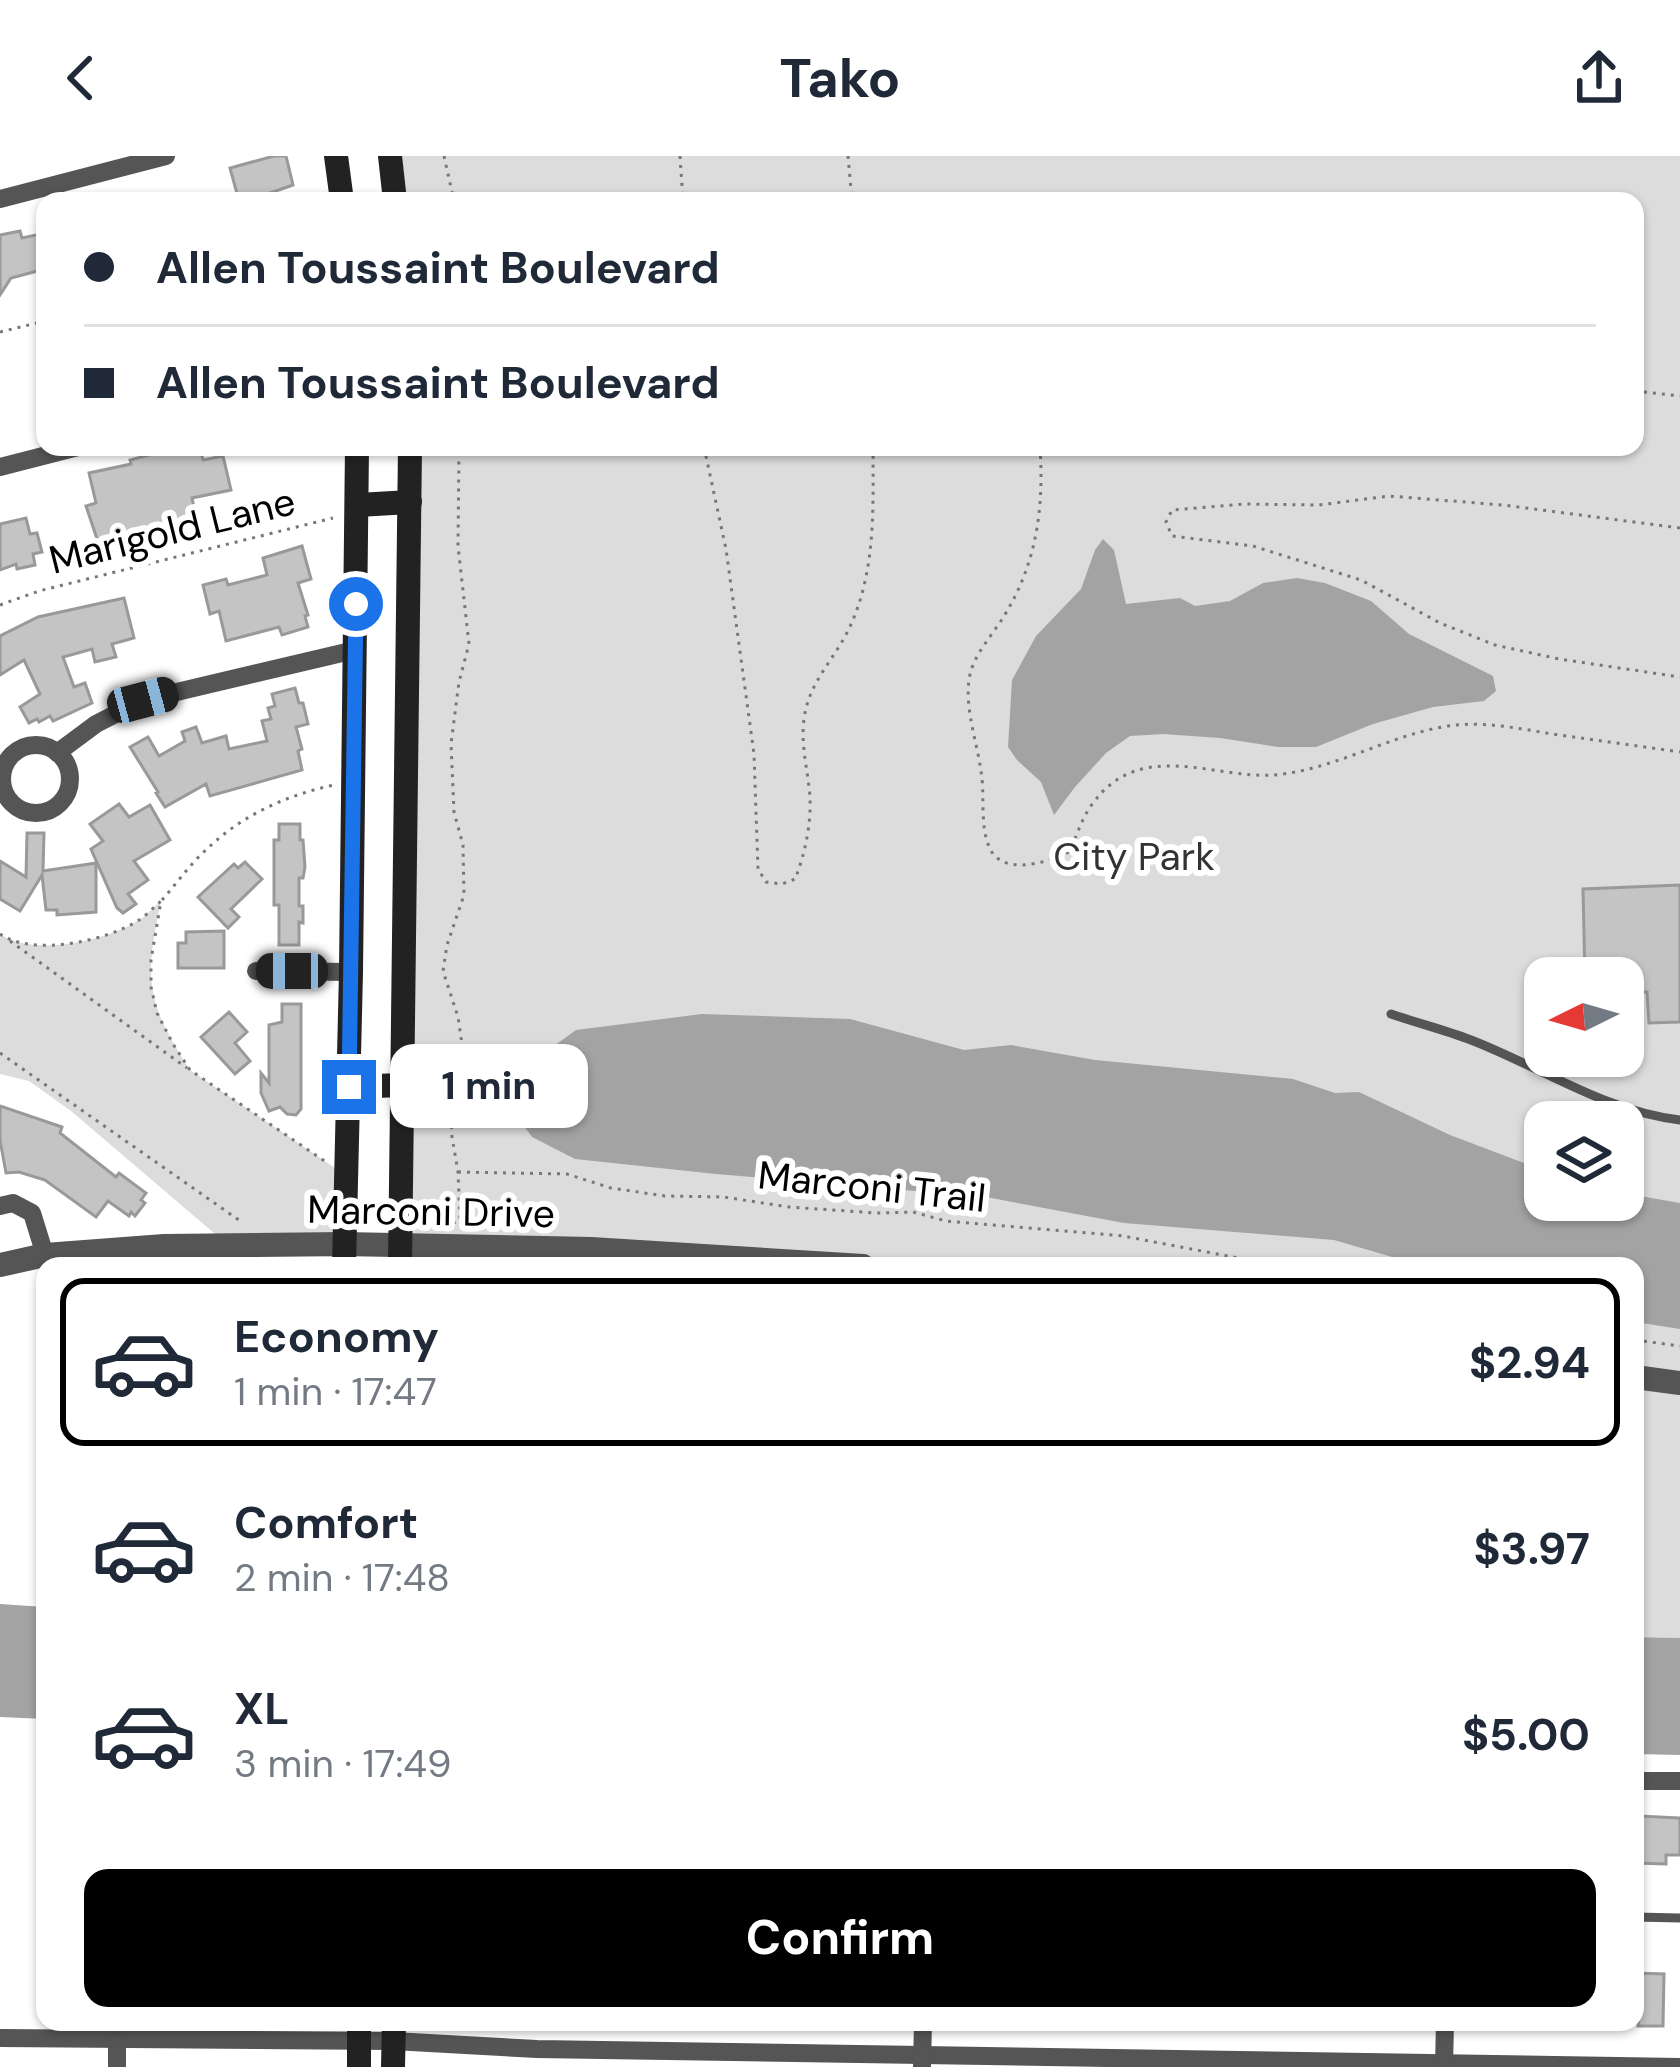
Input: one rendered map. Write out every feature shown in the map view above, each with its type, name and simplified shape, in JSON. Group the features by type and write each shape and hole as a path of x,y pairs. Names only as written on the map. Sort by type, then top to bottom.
{"main road":[{"path":"336,156 340,192"},
{"path":"390,156 394,192"},
{"path":"344,1255 357,456"},
{"path":"400,1255 410,456"},
{"path":"358,508 410,502"},
{"path":"349,1087 401,1085"}],"street":[{"path":"0,199 166,156"},
{"path":"0,466 41,456"},
{"path":"57,753 96,724 143,700 355,650"},
{"path":"256,971 351,972"},
{"path":"0,1206 13,1203 32,1213 45,1255"},
{"name":"Marconi Drive","path":"0,1265 45,1255 246,1244 344,1255 591,1257"},
{"path":"1644,1378 1680,1383"},
{"path":"1644,1781 1680,1781"},
{"path":"1444,2031 1444,2064"},
{"path":"0,2038 393,2043 923,2060 1680,2067"},
{"path":"117,2041 117,2067"}],"lane":[{"path":"1390,1014 1472,1040 1601,1100 1680,1120"},
{"path":"1644,1918 1680,1918"}],"path":[{"path":"444,156 452,192"},
{"path":"680,156 682,192"},
{"path":"848,156 851,192"},
{"path":"0,332 36,323"},
{"path":"1644,392 1680,396"},
{"path":"436,1224 460,1219 451,1131 463,1051 443,971 464,895 451,744 459,682 470,644 458,546 459,456"},
{"path":"706,456 726,549 748,712 757,788 758,869 766,882 782,884 795,879 800,868 810,817 802,748 806,707 852,624 869,560 873,456"},
{"path":"1040,456 1041,511 1030,558 1007,611 969,677 988,849 1008,863 1034,865 1069,852 1095,799 1130,774 1148,769 1185,764 1275,775 1428,730 1467,724 1680,752"},
{"path":"1680,528 1389,496 1319,505 1172,510 1166,522 1172,536 1253,546 1360,580 1440,623 1496,645 1680,677"},
{"name":"Marigold Lane","path":"0,605 358,508"},
{"path":"8,940 37,946 117,932 141,920 205,850 236,824 313,789 354,781"},
{"path":"161,901 151,987 157,1012 190,1070"},
{"path":"0,934 347,1176"},
{"path":"0,1053 246,1244"},
{"name":"Marconi Trail","path":"458,1172 567,1174 665,1196 913,1212 946,1221 1123,1236 1233,1257"},
{"path":"1644,1341 1680,1346"}],"green space":[{"name":"City Park","path":"390,156 1680,156 1680,1638 1644,1637 1644,1257 400,1257 410,456 1644,456 1644,192 394,192"},
{"path":"161,901 151,971 165,1026 190,1070 347,1176 344,1244 228,1245 71,1111 29,1081 0,1074 0,934 31,944 90,940 125,928"}],"shaded area":[{"path":"1103,539 1114,550 1126,604 1180,598 1195,606 1230,601 1263,583 1297,578 1325,583 1371,601 1409,634 1493,676 1496,691 1484,701 1433,707 1316,747 1163,734 1130,736 1106,753 1054,815 1041,782 1008,747 1012,680 1036,636 1081,589"},
{"path":"702,1014 850,1019 964,1050 1011,1045 1095,1060 1293,1079 1335,1093 1359,1092 1524,1163 1524,1221 1644,1221 1644,1197 1680,1203 1680,1329 1644,1323 1644,1257 1392,1257 1334,1240 1124,1223 986,1197 575,1159 532,1137 512,1109 511,1092 521,1070 576,1030"},
{"path":"0,1604 36,1606 36,1719 0,1717"},
{"path":"1644,1637 1680,1638 1680,1755 1644,1754"}],"building":[{"path":"286,156 293,185 273,192 237,192 230,168"},
{"path":"20,231 22,238 36,235 36,271 11,278 0,295 0,235"},
{"path":"223,456 231,490 192,498 196,516 186,521 188,526 99,545 86,506 96,503 89,473 131,464 130,460"},
{"path":"26,518 42,552 33,554 35,565 17,569 16,564 0,570 0,524"},
{"path":"302,546 311,579 298,583 308,627 282,635 279,627 226,641 219,611 210,614 203,585 226,579 228,585 267,575 263,558"},
{"path":"124,598 134,638 112,644 116,657 95,662 92,649 63,657 74,687 85,683 92,703 53,721 50,716 29,723 20,707 40,694 24,660 0,675 0,636 38,617"},
{"path":"295,688 308,724 296,727 302,770 210,796 206,784 165,807 130,747 148,737 159,756 185,741 182,732 196,727 202,743 226,736 229,749 267,741 262,721 271,719 272,694"},
{"path":"119,804 129,817 150,805 170,840 134,861 148,880 128,894 136,904 123,913 91,849 103,841 90,824"},
{"path":"279,824 300,824 303,840 299,945 279,945 274,840 279,840"},
{"path":"27,833 44,833 43,871 96,863 96,912 57,915 57,910 46,910 42,875 20,911 0,899 0,861 26,877"},
{"path":"245,862 262,879 231,909 239,917 228,928 198,897 234,864 238,868"},
{"path":"1680,885 1680,1022 1649,1023 1644,957 1585,957 1583,889"},
{"path":"224,931 224,968 178,968 178,943 186,943 186,932"},
{"path":"282,1004 301,1004 301,1109 296,1115 280,1107 269,1111 261,1093 261,1073 269,1083 269,1025 282,1022"},
{"path":"229,1012 247,1032 235,1043 250,1061 235,1074 201,1037"},
{"path":"0,1106 62,1127 60,1133 116,1177 119,1173 146,1193 141,1200 145,1203 135,1216 131,1212 129,1216 108,1201 96,1217 45,1180 6,1173"},
{"path":"1644,1816 1680,1818 1680,1855 1666,1855 1666,1864 1644,1863"},
{"path":"1644,1973 1664,1974 1663,2026 1644,2026"}],"route":[{"path":"349,1087 356,604"}]}
